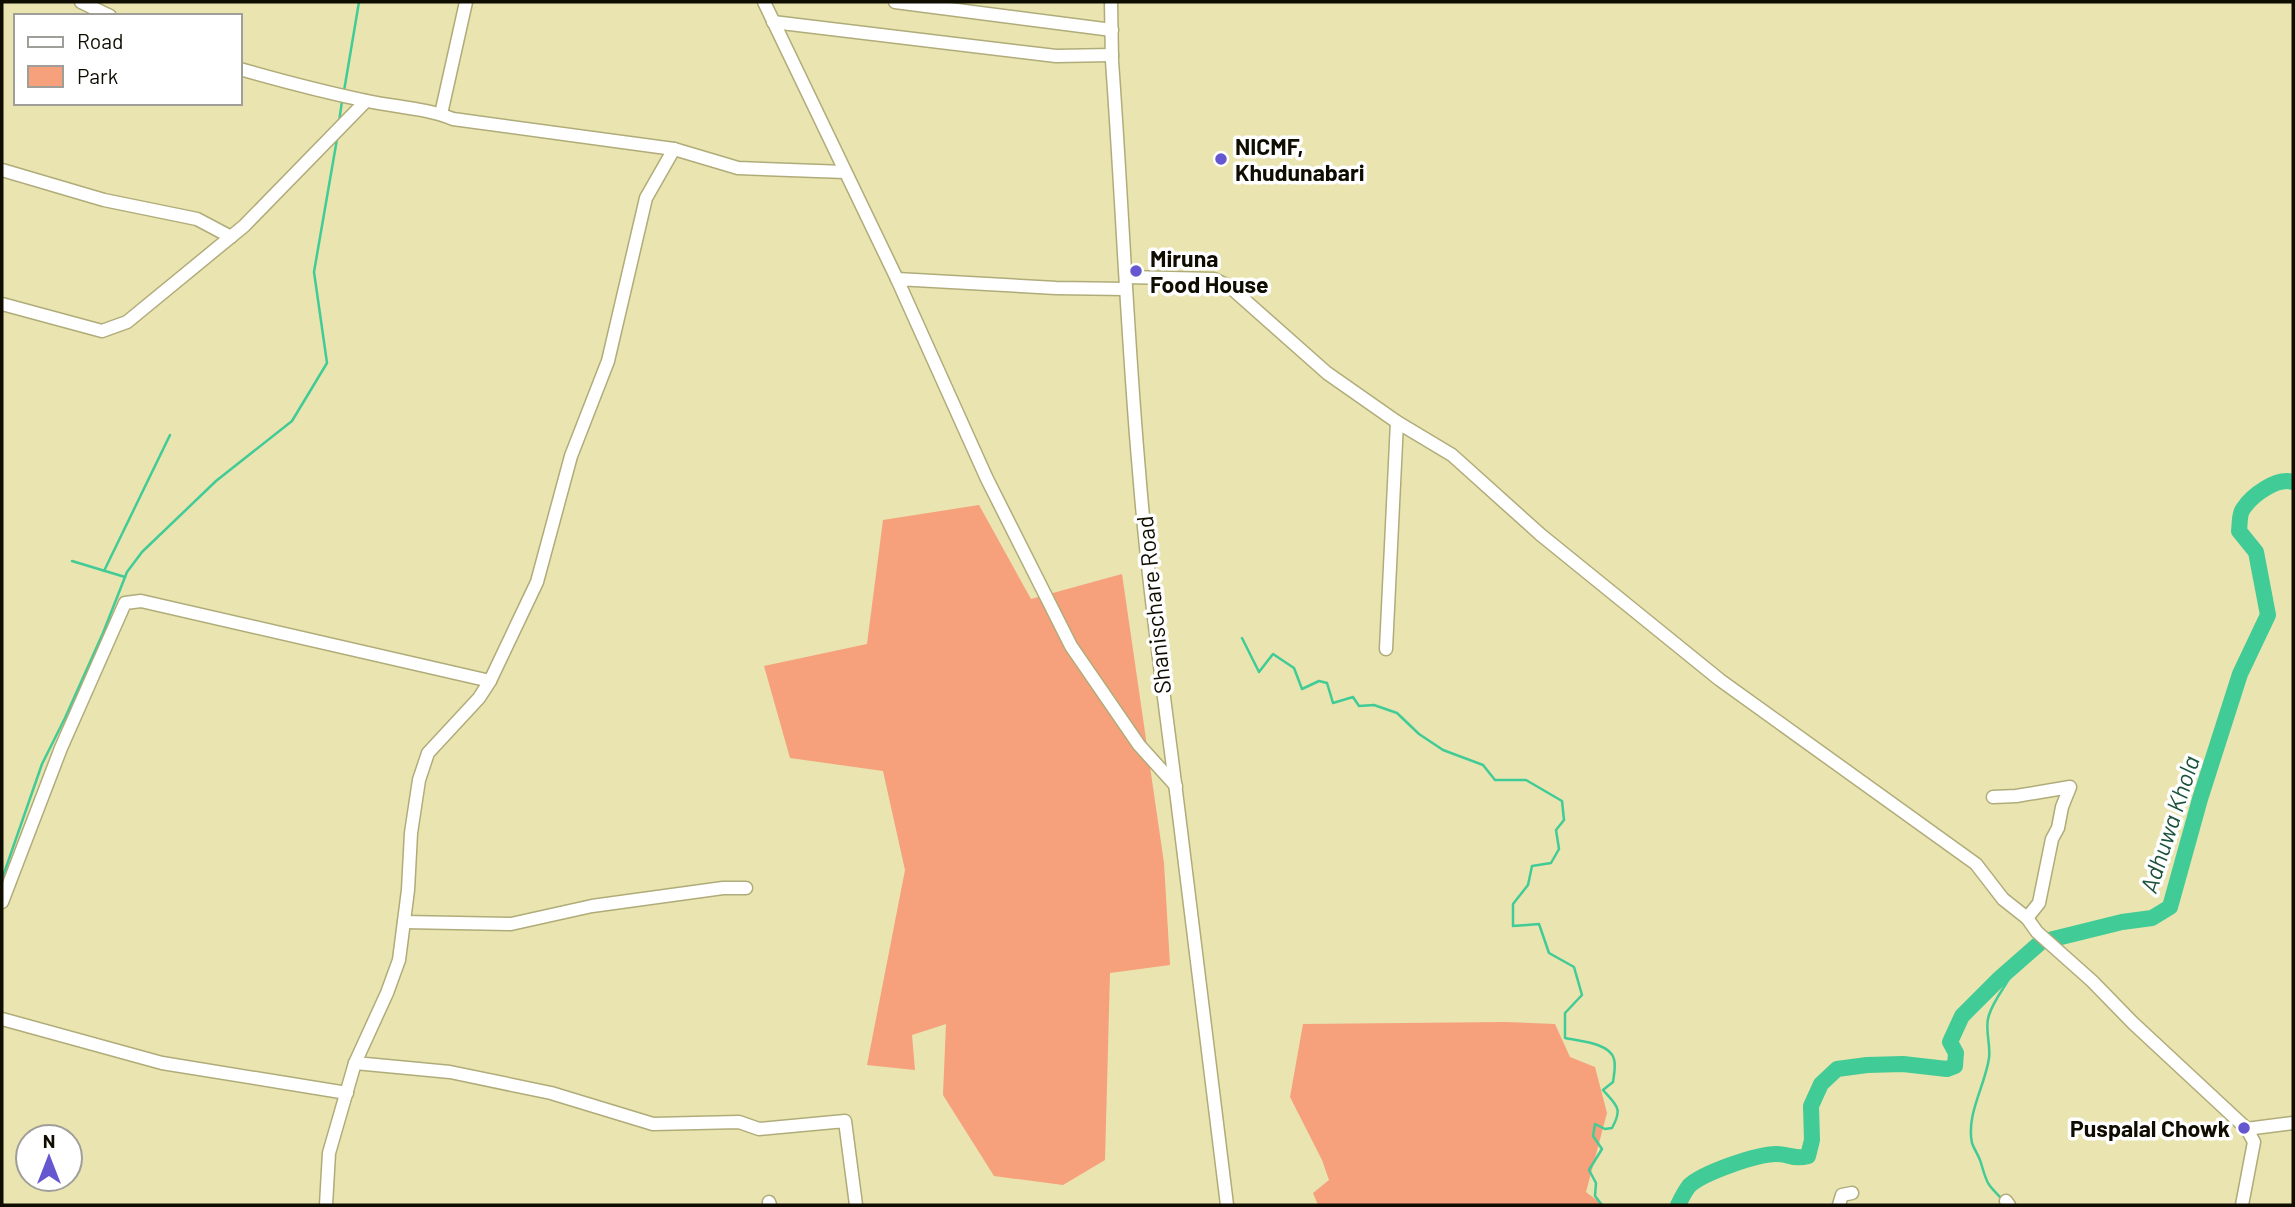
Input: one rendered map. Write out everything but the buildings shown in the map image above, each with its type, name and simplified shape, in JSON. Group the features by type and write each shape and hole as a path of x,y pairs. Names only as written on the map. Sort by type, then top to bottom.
{"street":[{"path":"81,2 106,14"},
{"path":"441,114 466,2"},
{"path":"764,2 897,279 987,479 1071,646 1132,736 1175,786"},
{"path":"895,2 1112,30"},
{"name":"Shanischare Road","path":"1111,2 1112,55 1139,472 1162,695 1227,1205"},
{"path":"773,22 1056,56 1112,55"},
{"path":"242,70 366,101 441,114 453,119 674,149 738,168 845,172"},
{"path":"2,304 102,331 127,322 231,237 366,101"},
{"path":"326,1205 329,1153 355,1063 400,960 411,834 419,780 428,753 479,698 490,681 537,582 571,456 608,361 646,198 674,149"},
{"path":"2,170 104,200 197,219 231,237"},
{"path":"897,279 1056,288 1214,279 1230,286 1327,373 1397,422 1452,455 1541,535 1720,680 1976,864 2003,899 2027,918 2037,932 2246,1129 2254,1142 2242,1205"},
{"path":"1386,649 1397,422"},
{"path":"2,902 61,748 125,603 141,601 490,681"},
{"path":"1993,797 2070,787 2052,839 2039,903 2027,918"},
{"path":"404,922 511,924 592,906 723,888 746,888"},
{"path":"2,1019 162,1063 347,1093"},
{"path":"355,1063 450,1072 551,1093 653,1124 738,1122 759,1129 845,1121 856,1205"},
{"path":"2246,1129 2293,1123"},
{"path":"1839,1205 1842,1195 1852,1193"}],"green space":[{"path":"979,505 1031,599 1122,574 1164,863 1170,965 1110,973 1105,1160 1063,1185 994,1176 943,1095 946,1024 912,1035 915,1070 867,1065 905,870 883,771 790,758 764,666 867,644 883,520"},
{"path":"1303,1024 1555,1024 1570,1057 1595,1067 1607,1113 1586,1192 1603,1205 1318,1205 1313,1193 1329,1180 1322,1160 1290,1097"}],"waterway":[{"path":"344,91 359,2"},
{"path":"339,122 342,101"},
{"path":"2,879 42,764 103,633 127,572 142,552 216,481 292,421 327,363 314,272 337,139"},
{"path":"104,571 170,435"},
{"name":"Adhuwa Khola","path":"1678,1205 1689,1186 1730,1165 1767,1155 1808,1156 1812,1140 1811,1106 1821,1084 1837,1069 1903,1064 1947,1069 1955,1066 1956,1053 1950,1042 1962,1016 2041,942 2122,922 2152,918 2170,907 2200,799 2240,674 2268,615 2256,552 2239,531 2241,514 2252,498 2265,488 2280,482 2293,482"},
{"path":"72,561 125,577"},
{"path":"1242,638 1259,672 1273,654 1294,668 1302,689 1319,681 1327,683 1333,703 1353,697 1359,706 1374,705 1397,713 1419,734 1443,750 1483,765 1495,780 1526,780 1562,801 1564,820 1556,830 1559,849 1551,863 1532,866 1528,885 1513,904 1513,926 1539,924 1549,953 1574,967 1582,995 1565,1013 1565,1038 1600,1046 1607,1049 1614,1059 1613,1082 1603,1090 1615,1104 1617,1116 1612,1128 1605,1129 1595,1124 1593,1136 1602,1149 1589,1170 1596,1183 1595,1196 1602,1205"},
{"path":"2002,1199 1986,1179 1972,1143 1971,1132 1989,1058 1989,1015 2017,963"}],"place":[{"name":"NICMF, Khudunabari","path":"1221,159"},
{"name":"Miruna Food House","path":"1136,271"},
{"name":"Puspalal Chowk","path":"2244,1128"}]}
